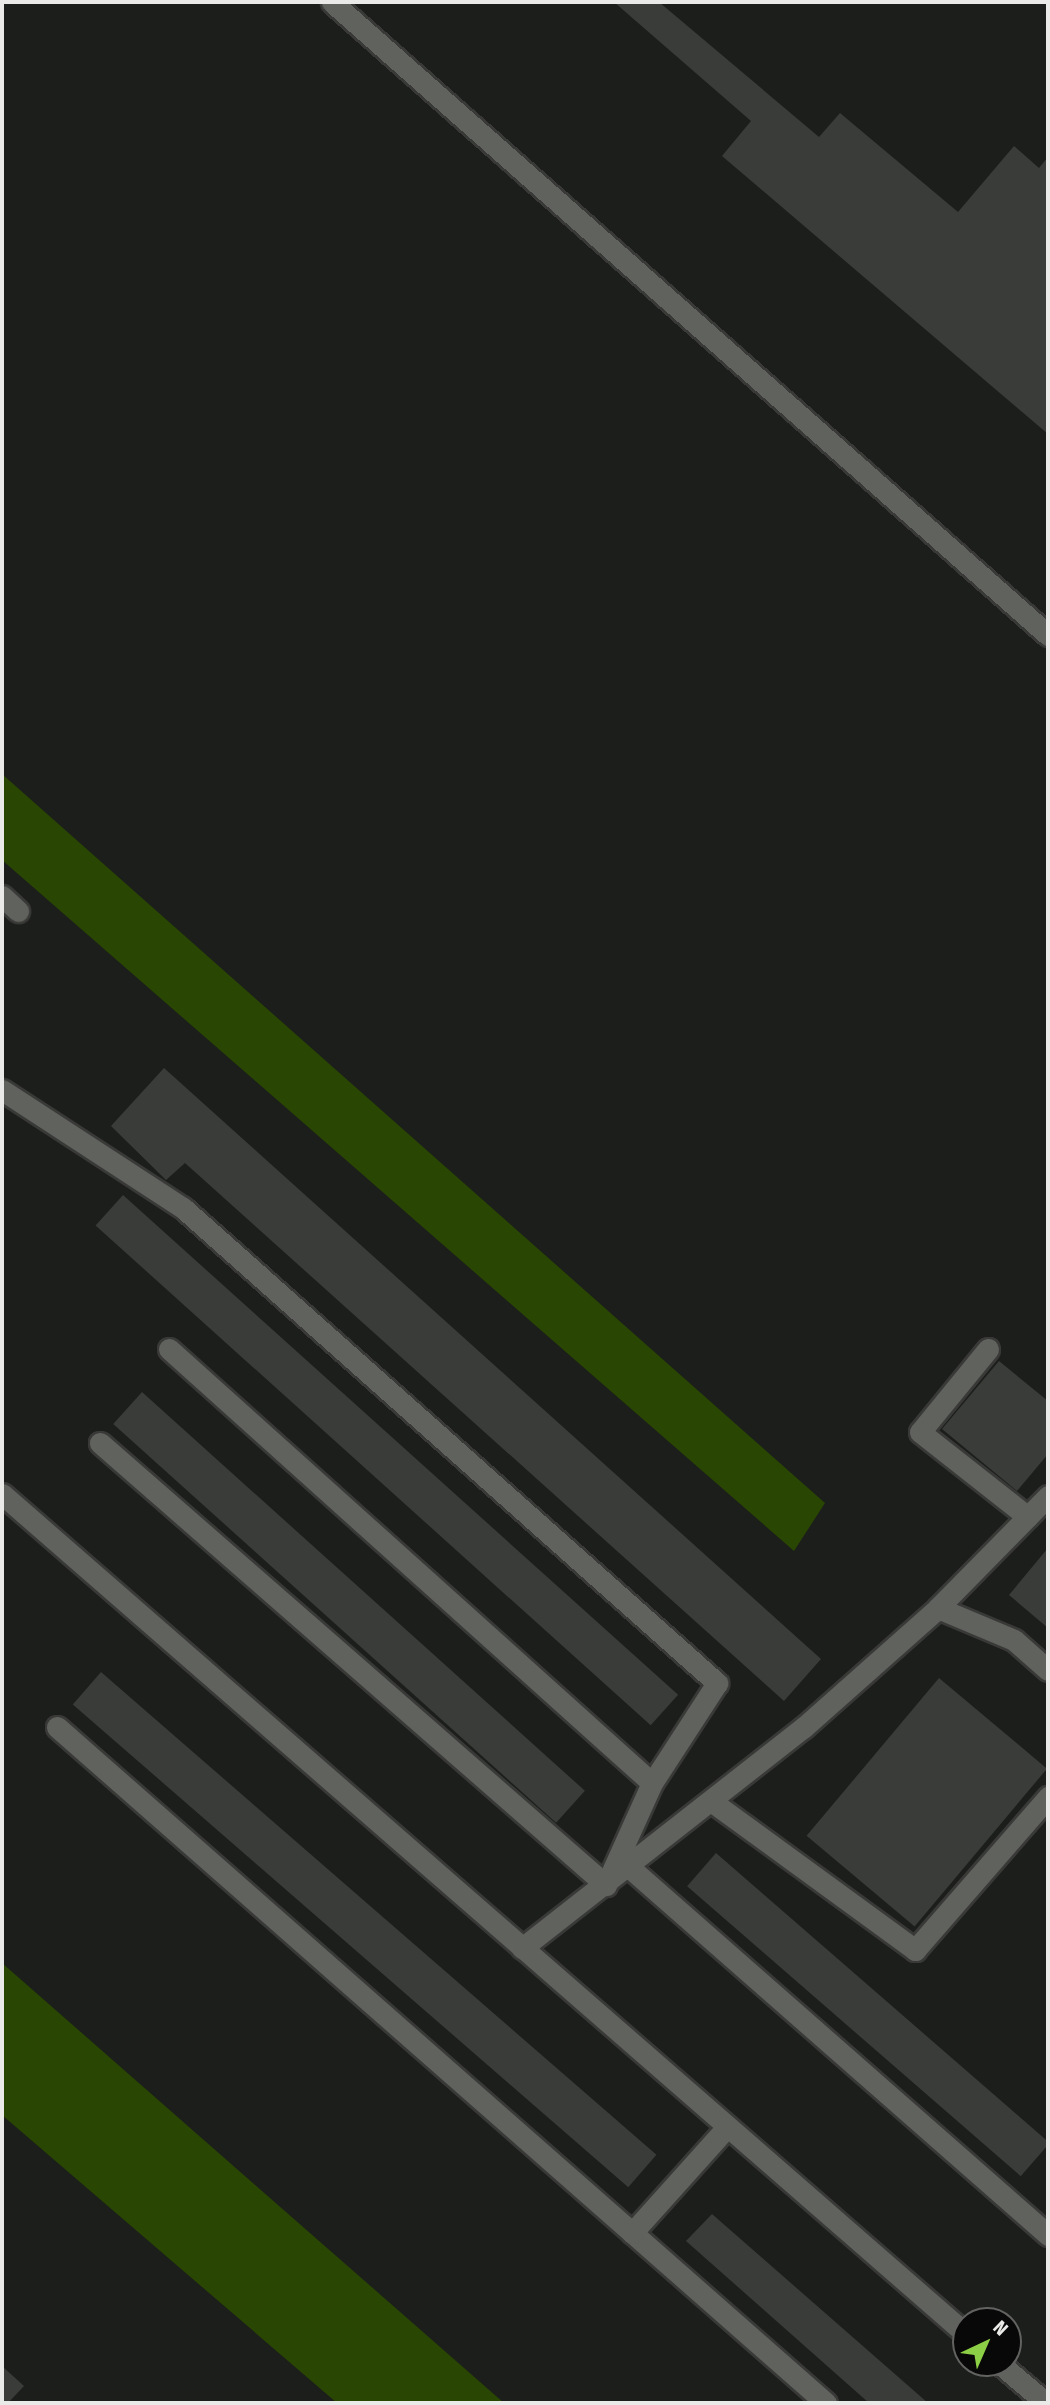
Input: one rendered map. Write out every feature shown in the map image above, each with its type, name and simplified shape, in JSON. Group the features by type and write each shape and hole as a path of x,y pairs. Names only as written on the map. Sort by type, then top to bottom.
{"street":[{"path":"332,2 1048,635"},
{"path":"2,897 18,911"},
{"path":"2,1090 183,1208 717,1683 652,1783 606,1885"},
{"path":"169,1349 652,1783"},
{"path":"988,1349 920,1432 1028,1517"},
{"path":"100,1443 606,1885"},
{"path":"2,1494 952,2322"},
{"path":"522,1948 712,1801 938,1608 1048,1496"},
{"path":"938,1608 1014,1640 1048,1670"},
{"path":"57,1727 826,2403"},
{"path":"712,1801 915,1950 1048,1797"},
{"path":"629,1867 1048,2235"},
{"path":"632,2233 727,2127"},
{"path":"1015,2377 1046,2403"}],"shaded area":[{"path":"2,774 825,1503 794,1551 2,860"},
{"path":"2,1963 504,2403 337,2403 2,2115"}],"building":[{"path":"614,2 659,2 819,137 840,113 958,212 1014,146 1039,168 1048,157 1048,434 722,156 751,121"},
{"path":"164,1068 821,1659 784,1701 185,1163 166,1180 111,1126"},
{"path":"123,1195 678,1695 651,1725 96,1225"},
{"path":"999,1361 1048,1401 1048,1454 1017,1491 942,1429"},
{"path":"142,1392 585,1791 556,1823 113,1424"},
{"path":"1048,1548 1048,1628 1009,1595"},
{"path":"101,1672 656,2155 628,2187 73,1704"},
{"path":"939,1678 1047,1769 915,1926 807,1836"},
{"path":"716,1853 1048,2142 1021,2176 687,1886"},
{"path":"712,2214 928,2403 869,2403 686,2241"},
{"path":"2,2366 24,2386 8,2403 2,2403"}]}
